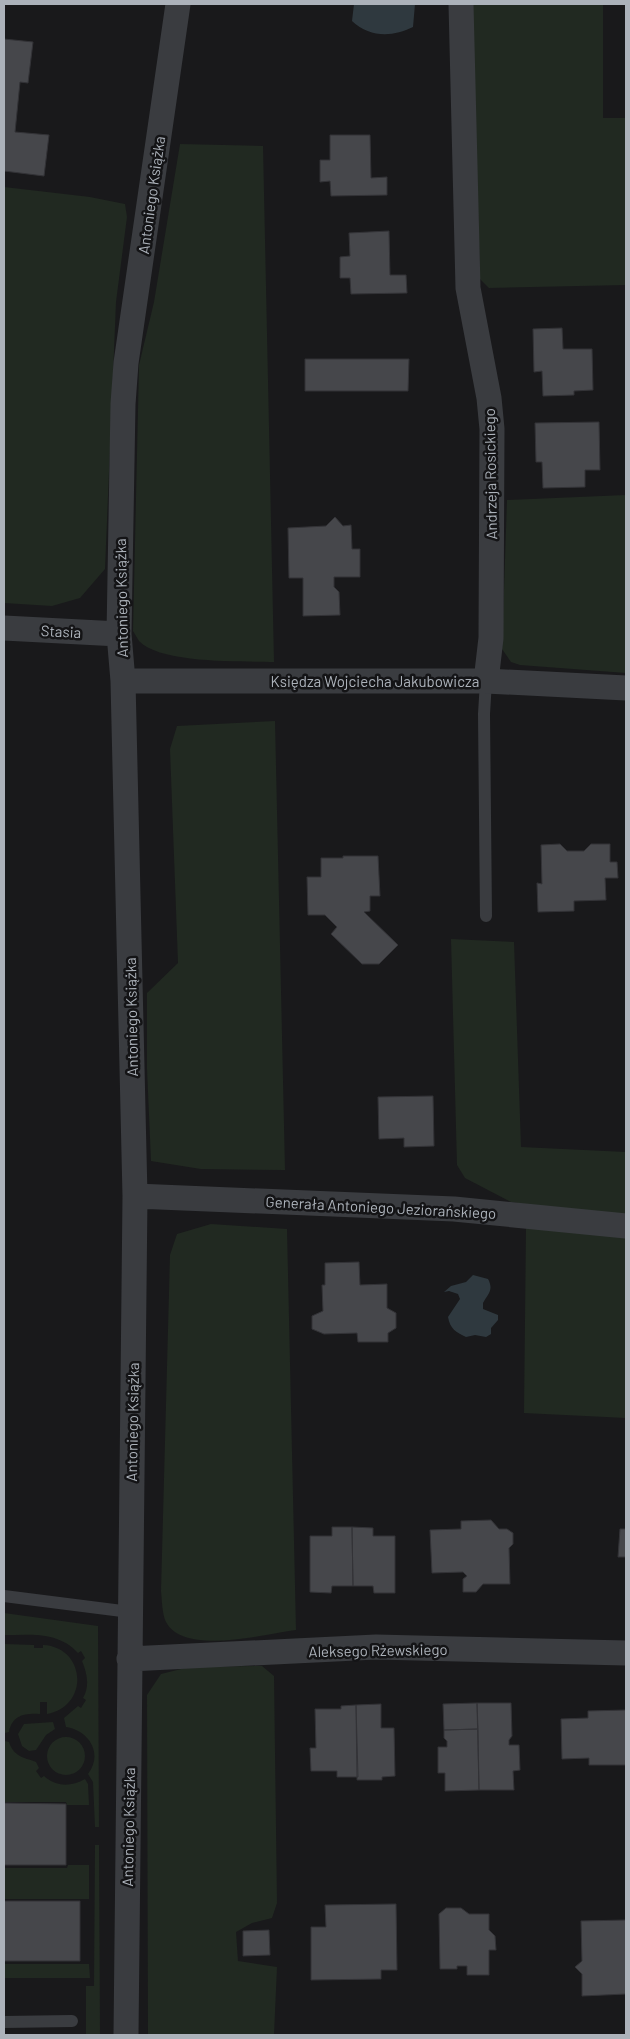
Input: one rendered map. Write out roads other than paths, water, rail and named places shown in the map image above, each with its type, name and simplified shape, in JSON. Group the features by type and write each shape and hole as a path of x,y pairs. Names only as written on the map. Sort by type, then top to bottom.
{"street":[{"name":"Antoniego Książka","path":"126,2035 135,1196 123,681 119,634 123,404 126,363 178,4"},
{"name":"Andrzeja Rosickiego","path":"461,4 468,288 489,398 492,429 491,638 486,681"},
{"name":"Stasia","path":"4,628 119,634"},
{"name":"Księdza Wojciecha Jakubowicza","path":"123,681 486,681 626,688"},
{"name":"Generała Antoniego Jeziorańskiego","path":"135,1196 454,1208 626,1226"},
{"name":"Aleksego Rżewskiego","path":"129,1659 376,1647 626,1653"}],"lane":[{"name":"Andrzeja Rosickiego","path":"486,681 484,714 486,916"},
{"path":"4,1596 130,1612"},
{"path":"4,2022 72,2021"}]}
